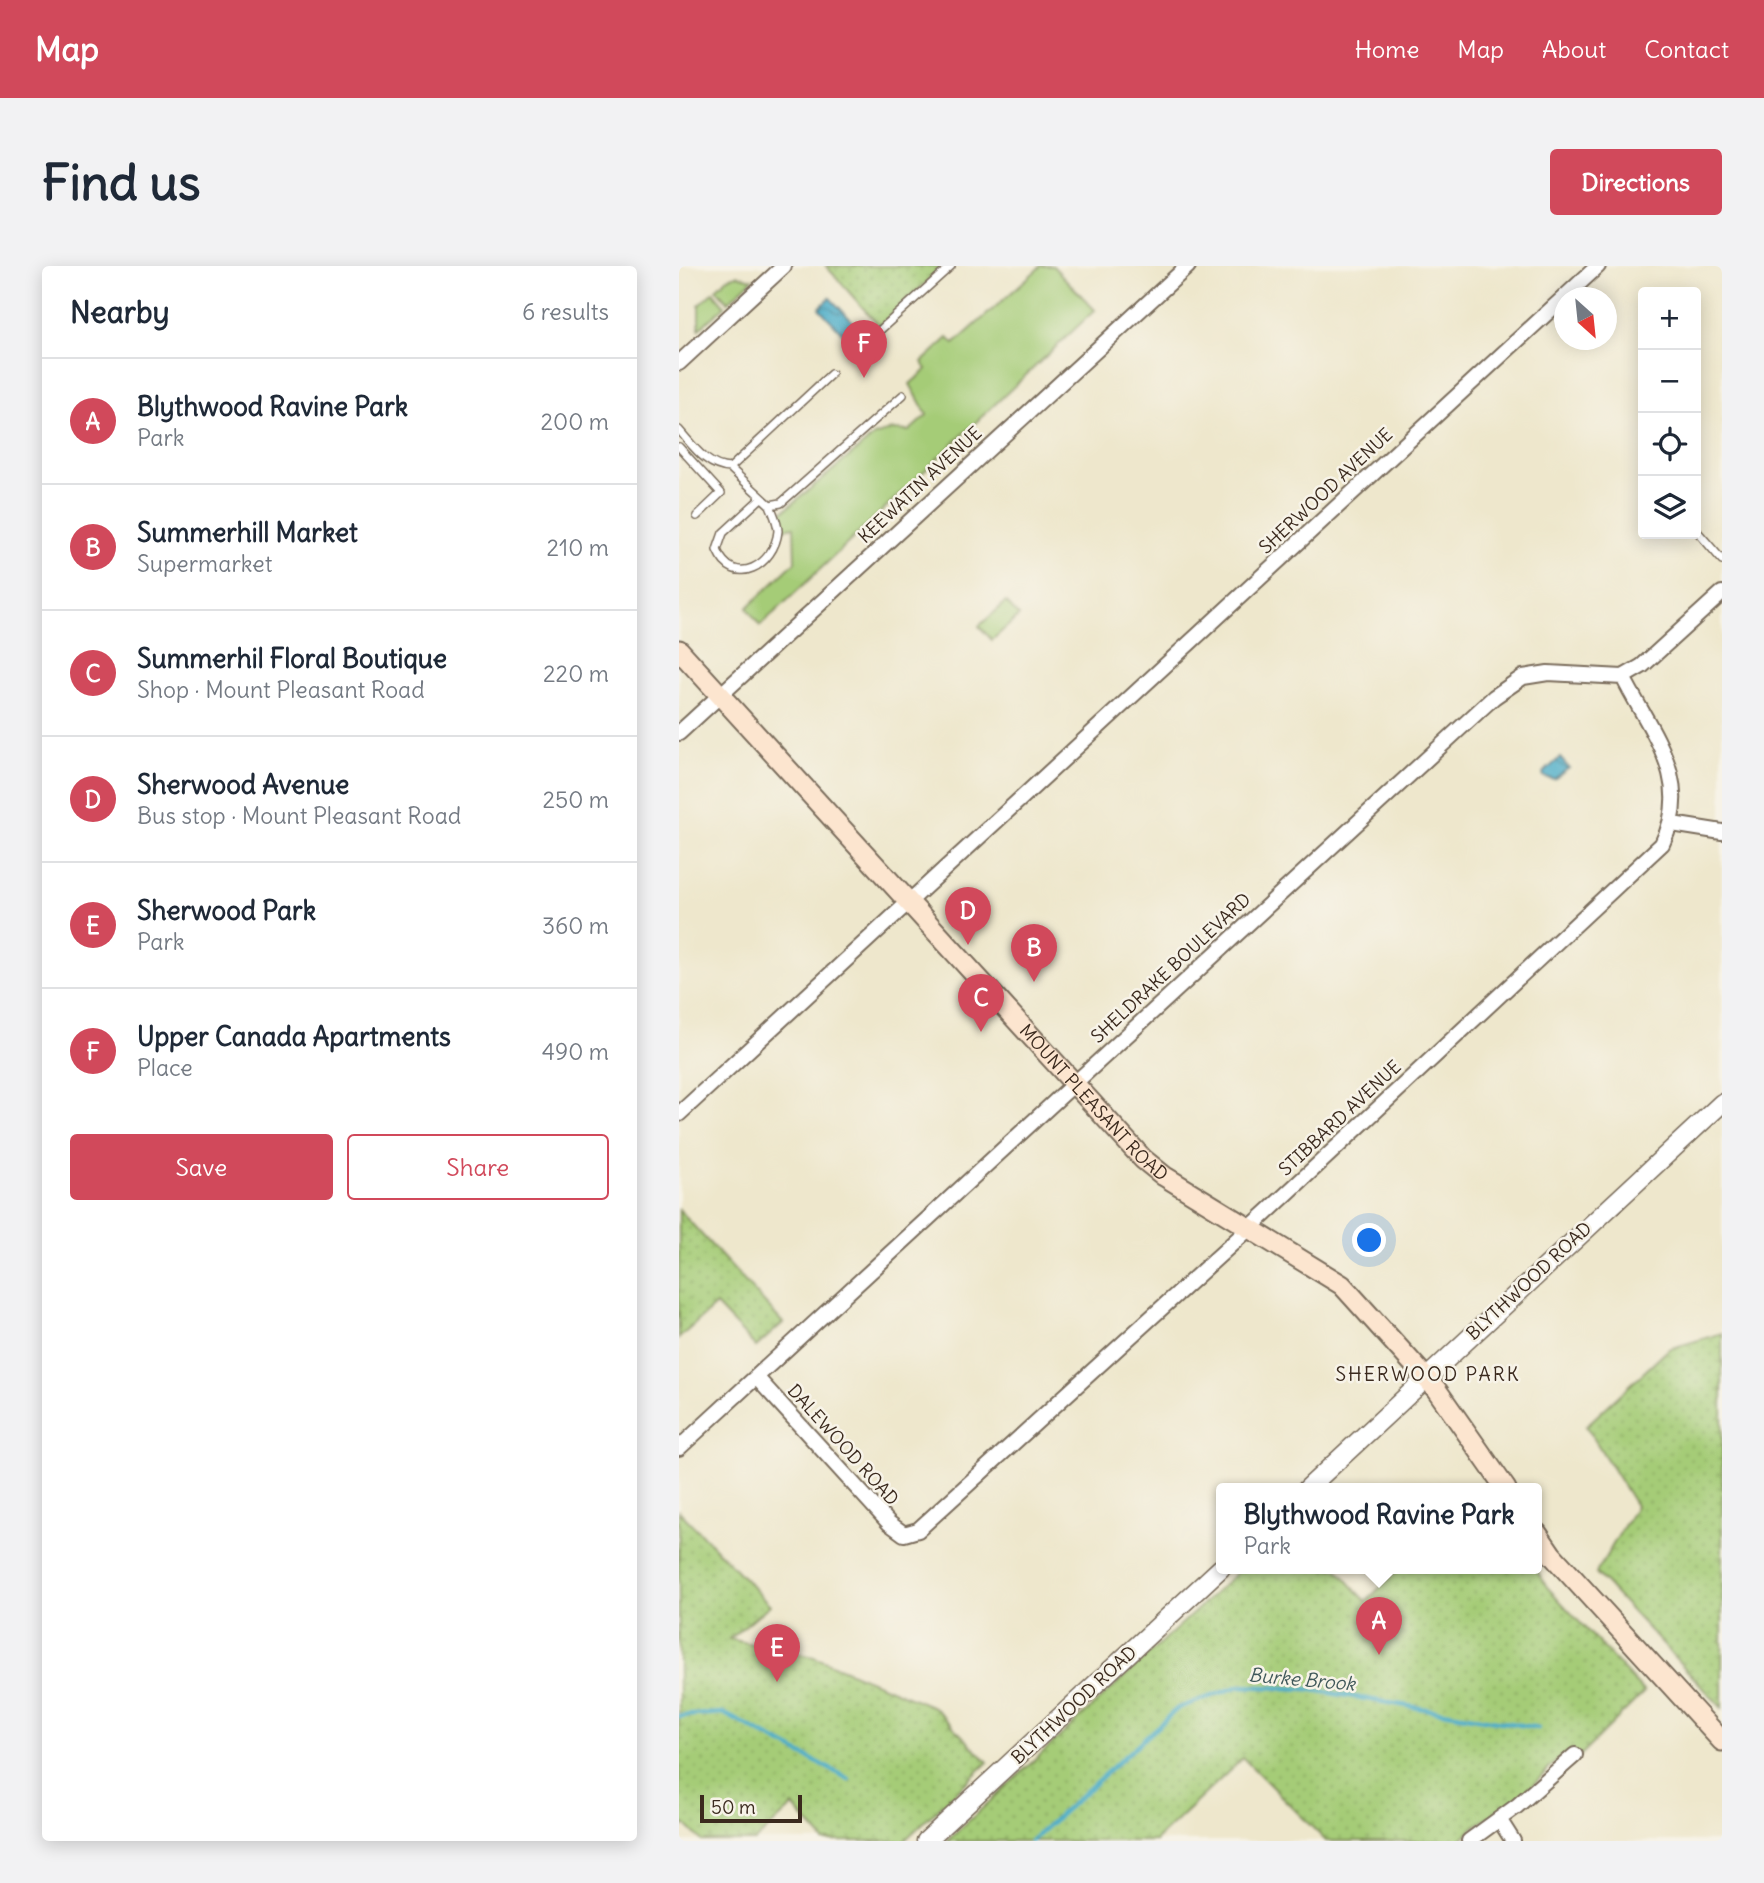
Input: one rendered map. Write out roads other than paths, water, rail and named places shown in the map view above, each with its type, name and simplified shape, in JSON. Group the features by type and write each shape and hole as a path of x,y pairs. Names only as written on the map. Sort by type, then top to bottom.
{"main road":[{"name":"MOUNT PLEASANT ROAD","path":"679,650 1153,1168 1342,1285 1425,1376 1502,1483"},
{"path":"1542,1540 1552,1555 1722,1741"}],"street":[{"path":"680,361 784,266"},
{"name":"KEEWATIN AVENUE","path":"679,733 1188,266"},
{"name":"SHERWOOD AVENUE","path":"679,1114 1598,266"},
{"path":"1722,593 1642,666 1623,677 1668,763 1675,794 1672,824 1722,832"},
{"name":"SHELDRAKE BOULEVARD","path":"679,1448 1494,697 1523,677 1548,673 1623,677"},
{"name":"STIBBARD AVENUE","path":"904,1534 918,1530 1249,1228 1662,844 1672,824"},
{"name":"BLYTHWOOD ROAD","path":"1313,1483 1425,1376 1722,1103"},
{"name":"DALEWOOD ROAD","path":"757,1378 889,1523 904,1534"},
{"name":"BLYTHWOOD ROAD","path":"926,1841 1216,1573"},
{"path":"1469,1841 1517,1806 1575,1755"},
{"path":"1499,1819 1513,1841"}],"lane":[{"path":"869,340 951,266"},
{"path":"730,468 831,374"},
{"path":"770,505 781,502 903,395"},
{"path":"679,430 716,467 730,468 760,499 770,505 778,529 773,550 765,560 744,572 732,570 723,562 717,551 723,533 760,499"},
{"path":"679,447 721,493 697,516"},
{"path":"1701,535 1720,555"}],"water":[{"path":"830,298 856,325 845,336 819,308"},
{"path":"1560,758 1569,768 1554,779 1544,777 1543,773"}],"waterway":[{"name":"Burke Brook","path":"1031,1841 1178,1708 1240,1686 1307,1689 1538,1728"},
{"name":"Burke Brook","path":"679,1716 723,1713 849,1779"}],"place":[{"name":"Upper Canada Apartments","path":"864,378"},
{"name":"Sherwood Avenue","path":"968,945"},
{"name":"Summerhill Market","path":"1034,982"},
{"name":"Summerhil Floral Boutique","path":"981,1032"},
{"name":"Blythwood Ravine Park","path":"1379,1655"},
{"name":"Sherwood Park","path":"777,1682"}],"district":[{"name":"SHERWOOD PARK","path":"1428,1374"}]}
